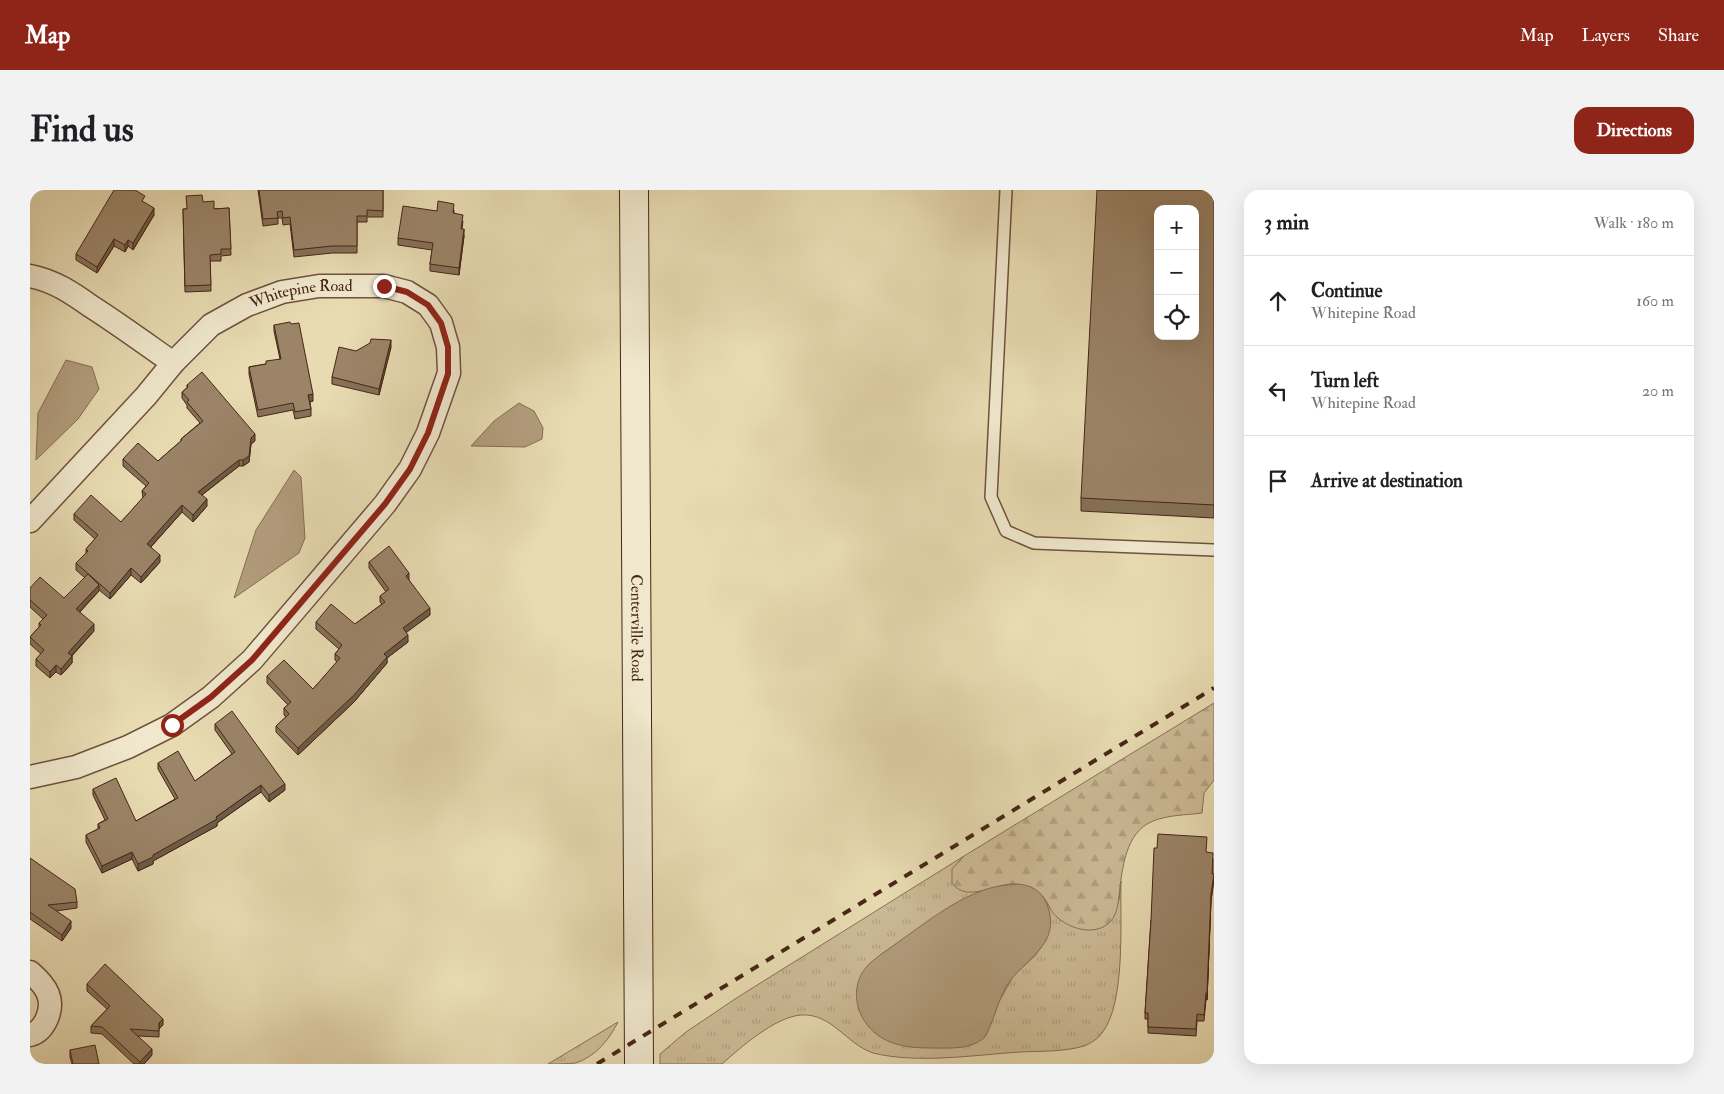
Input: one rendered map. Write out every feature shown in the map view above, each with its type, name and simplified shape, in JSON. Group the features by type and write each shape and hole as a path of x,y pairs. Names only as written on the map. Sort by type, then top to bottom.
{"main road":[{"name":"Centerville Road","path":"634,190 639,1064"}],"street":[{"path":"30,276 45,279 69,292 172,363"},
{"name":"Whitepine Road","path":"30,521 146,396 172,363 211,325 247,305 282,292 319,286 384,286 407,292 428,305 441,323 448,347 448,374 428,433 410,469 385,504 252,660 211,697 172,725 128,747 76,767 30,777"},
{"path":"30,972 38,978 48,994 50,1008 45,1023 35,1033 30,1035"}],"lane":[{"path":"1006,190 991,497 1006,531 1034,543 1214,550"}],"green space":[{"path":"1214,703 1214,780 1204,793 1202,813 1159,819 1144,826 1136,834 1124,864 1116,912 1108,924 1094,930 1079,929 1071,926 1053,913 1046,900 1038,892 1022,885 1008,884 982,891 966,892 958,889 952,883 952,869 964,856"},
{"path":"964,856 954,871 954,884 965,891 984,889 950,907 880,955 922,1048 1000,1000 1013,976 1035,956 1046,940 1049,912 1046,902 1057,915 1069,924 1083,928 1100,928 1119,900 1121,881 1120,960 1115,1002 1110,1019 1102,1033 1094,1041 1084,1046 1060,1050 946,1058 908,1058 873,1053 863,1049 822,1019 801,1015 780,1021 770,1027 748,1042 722,1064 660,1064 660,1054 686,1032 738,997"},
{"path":"618,1022 606,1041 590,1056 576,1063 548,1064"}],"shaded area":[{"path":"66,360 92,367 99,389 78,419 36,460 38,413"},
{"path":"519,403 534,411 543,428 542,439 525,447 471,446 494,421"},
{"path":"294,470 301,477 305,538 299,553 234,598 256,530"},
{"path":"1017,884 1031,887 1042,895 1051,918 1050,931 1046,941 1039,950 1006,987 985,1037 973,1044 960,1047 914,1047 902,1046 891,1042 870,1028 860,1012 856,992 862,973 869,965 928,921 961,900 988,889"}],"building":[{"path":"114,190 135,190 145,196 142,201 154,208 133,243 128,240 125,245 114,239 97,267 76,254"},
{"path":"259,190 383,190 383,211 367,210 367,216 357,216 357,246 332,246 294,250 290,217 283,218 282,211 277,212 278,218 263,219"},
{"path":"1097,190 1214,190 1214,505 1081,498"},
{"path":"202,195 203,202 214,201 214,209 229,208 231,249 221,249 221,254 210,255 211,285 185,286 183,209 187,209 186,196"},
{"path":"438,201 454,204 453,213 463,215 461,229 464,229 459,268 430,264 433,243 398,238 403,206 437,211"},
{"path":"290,322 291,324 299,323 313,394 308,395 311,409 295,412 293,403 258,410 249,367 266,364 266,361 281,359 274,325"},
{"path":"371,339 391,340 379,389 332,377 339,347 356,351 370,343"},
{"path":"202,372 255,434 251,438 249,456 239,460 198,492 207,499 193,515 182,505 147,544 160,555 141,577 131,568 110,593 76,563 88,551 86,549 98,535 74,514 91,495 121,522 146,494 142,491 149,483 123,459 138,443 158,461 203,421 187,402 189,400 182,392"},
{"path":"389,546 409,573 406,576 430,608 403,628 408,635 384,654 387,657 354,695 298,748 276,726 289,714 284,708 291,702 267,676 284,660 313,689 340,658 335,654 342,645 316,622 331,604 355,624 385,602 380,596 389,589 369,562"},
{"path":"88,574 99,585 76,609 94,624 68,653 72,656 61,669 56,665 50,672 36,659 44,650 30,637 47,615 30,600 30,588 40,577 64,598"},
{"path":"232,711 285,784 269,795 261,785 216,817 217,819 138,864 132,852 102,866 86,835 100,828 98,824 108,819 93,789 116,778 136,821 178,798 158,763 178,751 195,781 235,752 215,724"},
{"path":"1158,834 1207,837 1206,852 1213,853 1212,874 1214,874 1211,894 1207,993 1204,1015 1197,1014 1196,1029 1148,1027 1148,1013 1145,1013 1154,848 1157,848"},
{"path":"30,858 75,889 77,902 48,905 71,921 62,935 30,912"},
{"path":"105,964 163,1019 159,1023 159,1031 130,1029 152,1049 140,1062 102,1027 91,1026 110,1006 87,984"},
{"path":"95,1045 99,1064 73,1064 70,1050"}],"railway":[{"path":"597,1064 1214,688"}],"route":[{"path":"172,725 211,697 252,660 385,504 410,469 428,433 448,374 448,347 441,323 428,305 407,292 384,286"}]}
